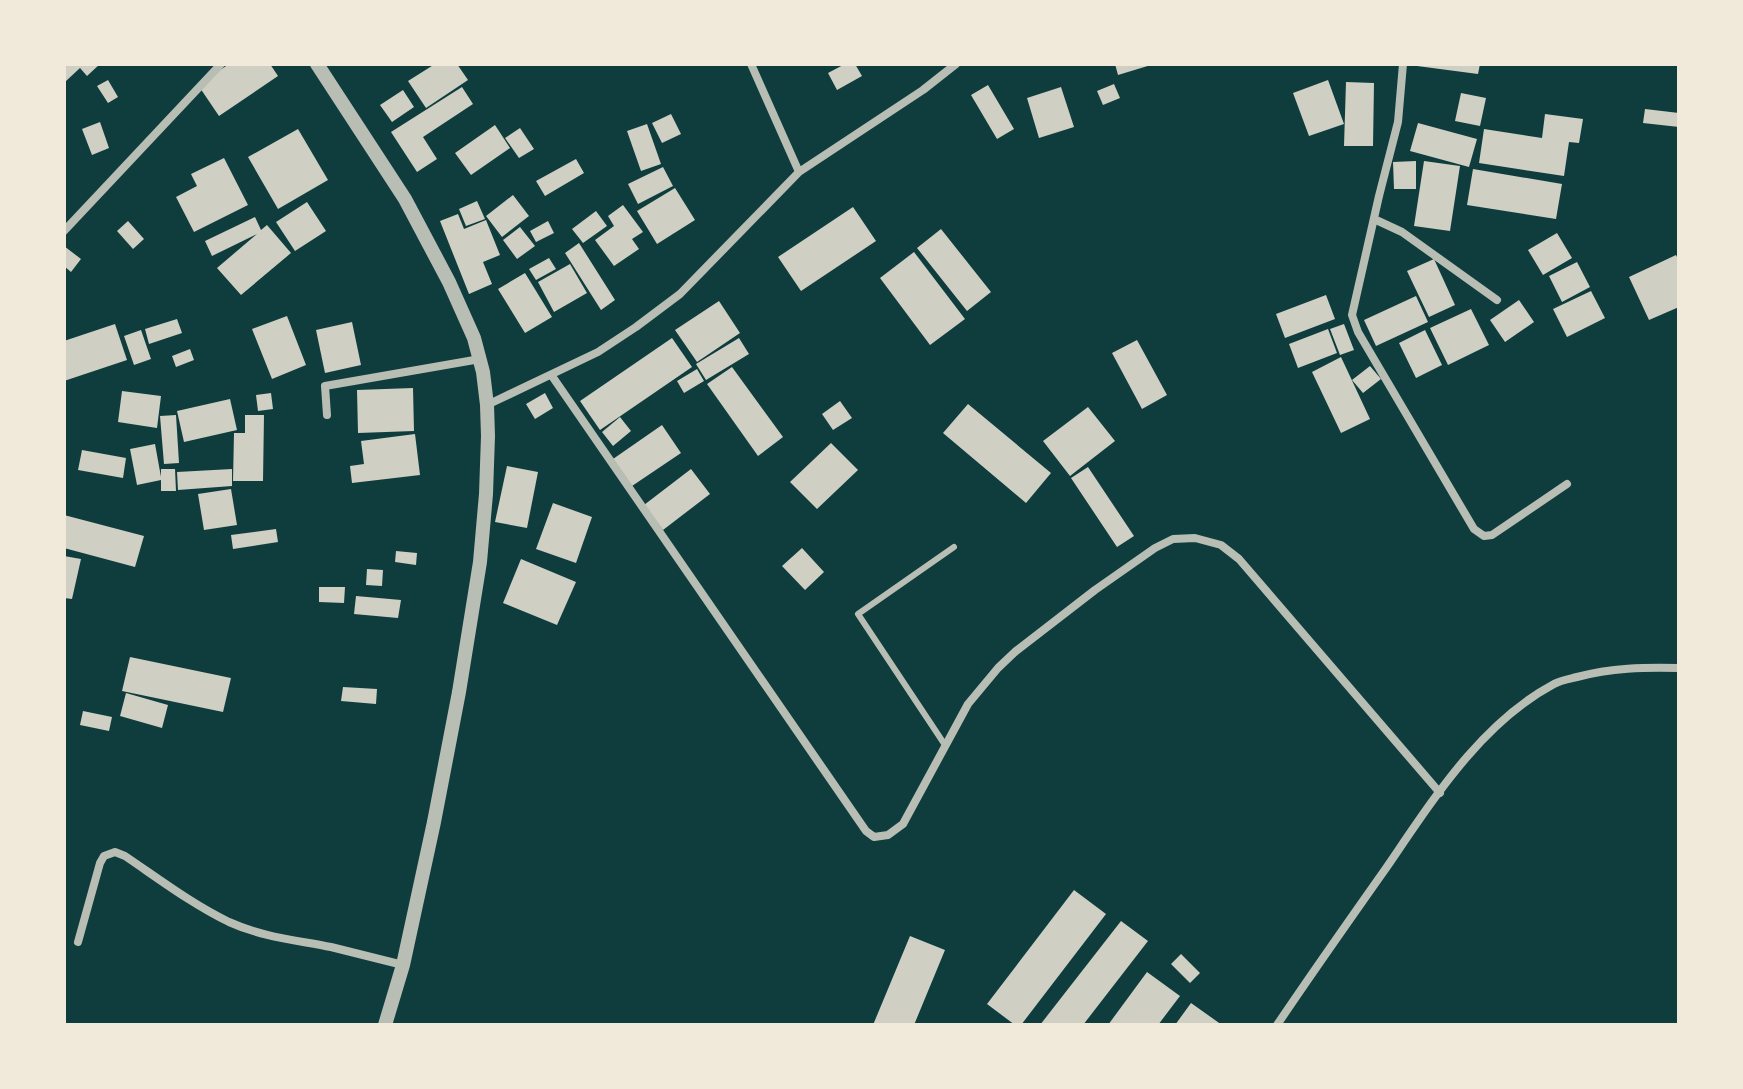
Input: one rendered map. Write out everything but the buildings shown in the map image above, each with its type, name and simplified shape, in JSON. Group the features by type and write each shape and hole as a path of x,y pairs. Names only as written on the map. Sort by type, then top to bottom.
{"street":[{"path":"64,231 221,64"},
{"path":"317,64 405,199 454,293 474,338 487,405 486,494 480,562 434,822 403,965 385,1025"},
{"path":"751,64 799,172"},
{"path":"487,405 598,352 680,294 799,172 923,90 956,64"},
{"path":"1403,64 1398,122 1352,315 1358,332 1474,529 1484,536 1492,535 1567,484"},
{"path":"1374,219 1402,232 1497,300"},
{"path":"327,415 325,386 480,359"},
{"path":"552,376 866,831 874,837 888,835 903,824 968,704 998,668 1095,590 1173,539 1195,538 1221,545 1239,559 1440,793"},
{"path":"1277,1025 1462,763 1496,727 1557,682 1590,673 1634,667 1679,668"},
{"path":"78,942 100,863 104,856 115,852 192,902 231,923 285,940 330,947 403,965"}],"lane":[{"path":"945,745 858,614 954,547"}]}
